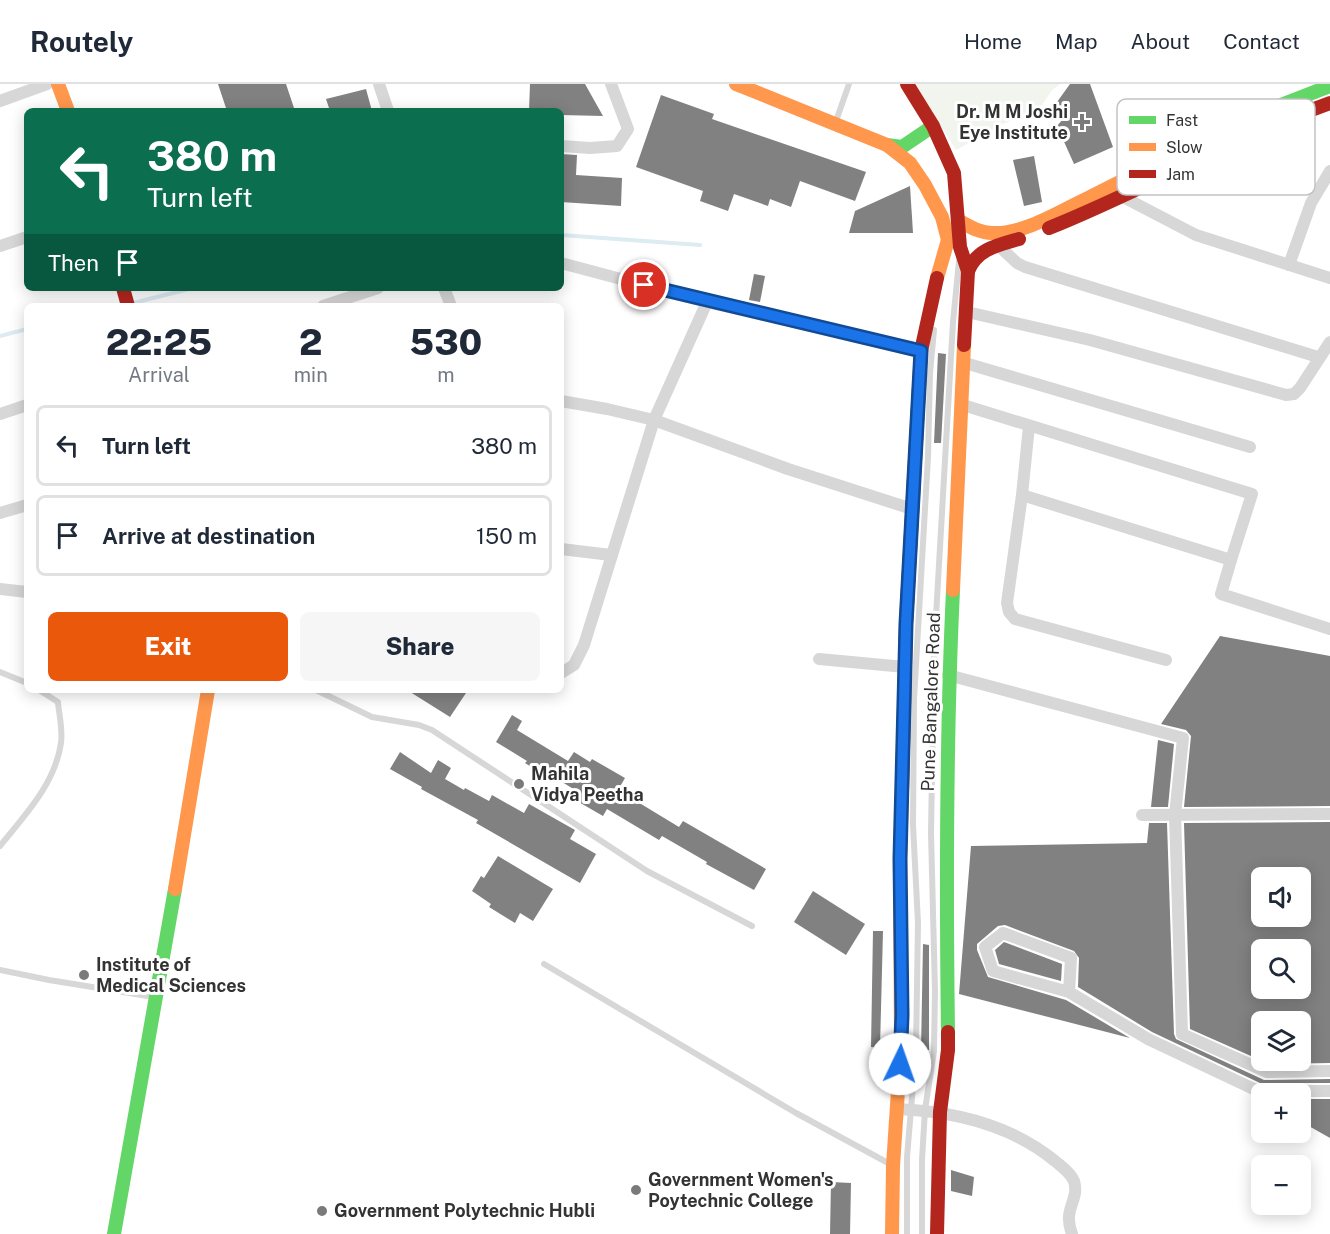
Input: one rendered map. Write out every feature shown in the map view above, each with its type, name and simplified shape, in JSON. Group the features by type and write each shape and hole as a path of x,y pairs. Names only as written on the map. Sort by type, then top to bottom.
{"main road":[{"path":"58,84 67,108"},
{"path":"736,84 887,146 910,163 925,184 942,217 948,240 960,247 1040,232 1127,195"},
{"name":"Pune Bangalore Road","path":"908,84 933,126 954,173 960,247 968,271 948,675 946,830 948,1050 940,1112 937,1234"},
{"path":"1293,99 1330,86"},
{"path":"1315,109 1330,104"},
{"path":"887,146 902,147 933,126"},
{"path":"968,271 974,257 999,245 1036,222 1117,184"},
{"path":"958,220 988,233 1011,236"},
{"name":"Pune Bangalore Road","path":"892,1234 896,1109 902,1046 900,859 912,509 921,351 933,290 948,240"},
{"path":"114,1234 208,693"}],"street":[{"path":"0,101 47,84"},
{"path":"379,84 387,108"},
{"path":"564,146 590,148 617,146 628,129 611,84"},
{"path":"1289,265 1311,203 1330,171"},
{"path":"1123,197 1196,235 1330,278"},
{"path":"0,246 24,238"},
{"path":"999,245 1024,267 1318,357"},
{"path":"564,264 707,302 921,351"},
{"path":"332,303 369,291"},
{"path":"564,671 574,665 584,645 654,420 707,302"},
{"path":"967,312 1090,340 1286,395 1294,394 1300,388 1318,357 1330,342"},
{"path":"965,363 1250,447"},
{"path":"564,402 607,409 688,430 788,469 912,509"},
{"path":"963,405 1252,494 1221,594 1330,629"},
{"path":"0,414 24,406"},
{"path":"1029,426 1007,603 1009,612 1015,619 1166,660"},
{"path":"1022,495 1231,560"},
{"path":"0,513 24,506"},
{"path":"564,549 611,555"},
{"path":"0,589 24,592"},
{"path":"819,659 905,667"},
{"path":"948,675 1183,738 1175,815 1182,1034 1267,1072 1330,1071"},
{"path":"1142,815 1330,814"},
{"path":"1069,992 1071,958 1003,933 985,947 993,971 1069,992 1148,1038 1258,1091 1330,1091"},
{"path":"896,1109 925,1110 964,1117 1019,1137 1048,1155 1070,1174 1074,1183 1076,1193 1068,1215 1072,1234"}],"lane":[{"path":"835,124 849,84"},
{"path":"907,1234 908,1157 916,1049 918,923 913,825 914,699 932,344 948,240"},
{"path":"922,1234 925,1110 934,1051 935,991 931,833 934,662 953,322 960,247"},
{"path":"0,672 24,682"},
{"path":"0,846 39,797 53,774 58,759 62,741 58,702 44,693"},
{"path":"322,693 372,717 419,725 432,730 647,871 752,926"},
{"path":"544,964 796,1113 893,1166"},
{"path":"0,970 154,997"}],"shaded area":[{"path":"915,84 1060,84 1052,90 1038,111 1003,124 956,150"}],"building":[{"path":"218,84 286,84 294,108 226,108"},
{"path":"530,84 585,84 603,116 564,115 564,108 529,108"},
{"name":"Dr. M M Joshi Eye Institute","path":"1070,84 1090,84 1113,147 1074,164 1057,126 1063,119 1052,109"},
{"path":"366,89 371,108 329,108 326,99"},
{"path":"661,95 714,114 712,119 866,172 855,201 800,181 791,207 770,199 768,206 734,194 728,211 700,201 703,191 636,167"},
{"path":"564,154 577,155 576,175 622,178 621,206 564,202"},
{"path":"1034,156 1042,202 1024,206 1013,160"},
{"path":"910,186 913,233 849,233 855,211"},
{"path":"754,274 765,276 760,302 749,300"},
{"path":"938,353 946,354 941,443 934,443"},
{"path":"1220,636 1330,656 1330,806 1184,807 1191,736 1186,730 1161,724"},
{"path":"412,693 466,693 450,717"},
{"path":"512,715 522,721 517,730 568,761 574,752 590,762 592,759 625,778 618,790 679,827 683,821 766,869 754,890 706,864 707,862 662,836 659,840 607,809 603,816 570,797 575,790 538,767 536,770 525,763 527,761 496,742"},
{"path":"1158,740 1174,744 1168,807 1151,807"},
{"path":"400,752 431,773 438,760 451,768 445,779 464,790 465,788 489,801 492,795 524,813 529,804 575,830 570,839 596,854 580,883 476,823 478,820 390,769"},
{"path":"1330,822 1330,1063 1311,1063 1311,1011 1251,1011 1251,1056 1190,1029 1184,823"},
{"path":"1149,823 1167,823 1176,1039 1264,1080 1330,1079 1330,1083 1260,1083 1152,1032 1078,987 1079,958 1074,951 1005,925 998,926 977,944 977,950 988,977 1066,1000 1130,1038 959,994 971,846 1147,843"},
{"path":"498,856 553,889 533,921 520,913 515,923 489,907 491,904 472,891 481,876 484,878"},
{"path":"813,891 865,924 846,955 794,922"},
{"path":"873,931 883,931 880,1048 871,1047"},
{"path":"1004,942 1062,964 1061,981 999,964 995,950"},
{"path":"923,944 929,945 929,1050 921,1050"},
{"path":"1311,1099 1330,1099 1330,1138 1311,1127"},
{"path":"951,1170 974,1177 972,1196 951,1191"},
{"path":"831,1182 851,1183 850,1234 830,1234"}],"waterway":[{"path":"564,235 700,245"},
{"path":"133,303 181,291"},
{"path":"0,336 24,330"}],"traffic: fast":[{"path":"1296,99 1330,86"},
{"path":"887,145 902,147 933,126"},
{"path":"948,1032 947,811 953,590"},
{"path":"114,1234 175,889"}],"traffic: slow":[{"path":"58,84 67,108"},
{"path":"736,84 887,145 910,163 942,217 948,240 937,278"},
{"path":"958,220 983,232 1004,233 1030,226 1117,184"},
{"path":"953,590 964,345"},
{"path":"175,889 208,693"},
{"path":"892,1234 893,1166 901,1045 902,791"}],"traffic: jam":[{"path":"907,84 933,126 954,173 960,247 968,271 964,345"},
{"path":"1315,109 1330,103"},
{"path":"1049,228 1123,195"},
{"path":"968,271 977,258 989,249 1019,239"},
{"path":"902,791 906,624 921,351 937,278"},
{"path":"124,291 127,303"},
{"path":"937,1234 940,1112 948,1032"}],"place":[{"name":"Dr. M M Joshi Eye Institute","path":"1082,122"},
{"name":"Mahila Vidya Peetha","path":"519,784"},
{"name":"Institute of Medical Sciences","path":"84,975"},
{"name":"Government Women's Poytechnic College","path":"636,1190"},
{"name":"Government Polytechnic Hubli","path":"322,1211"}],"route":[{"path":"644,285 707,302 921,351 906,624 900,859 902,1046 900,1064"}]}
